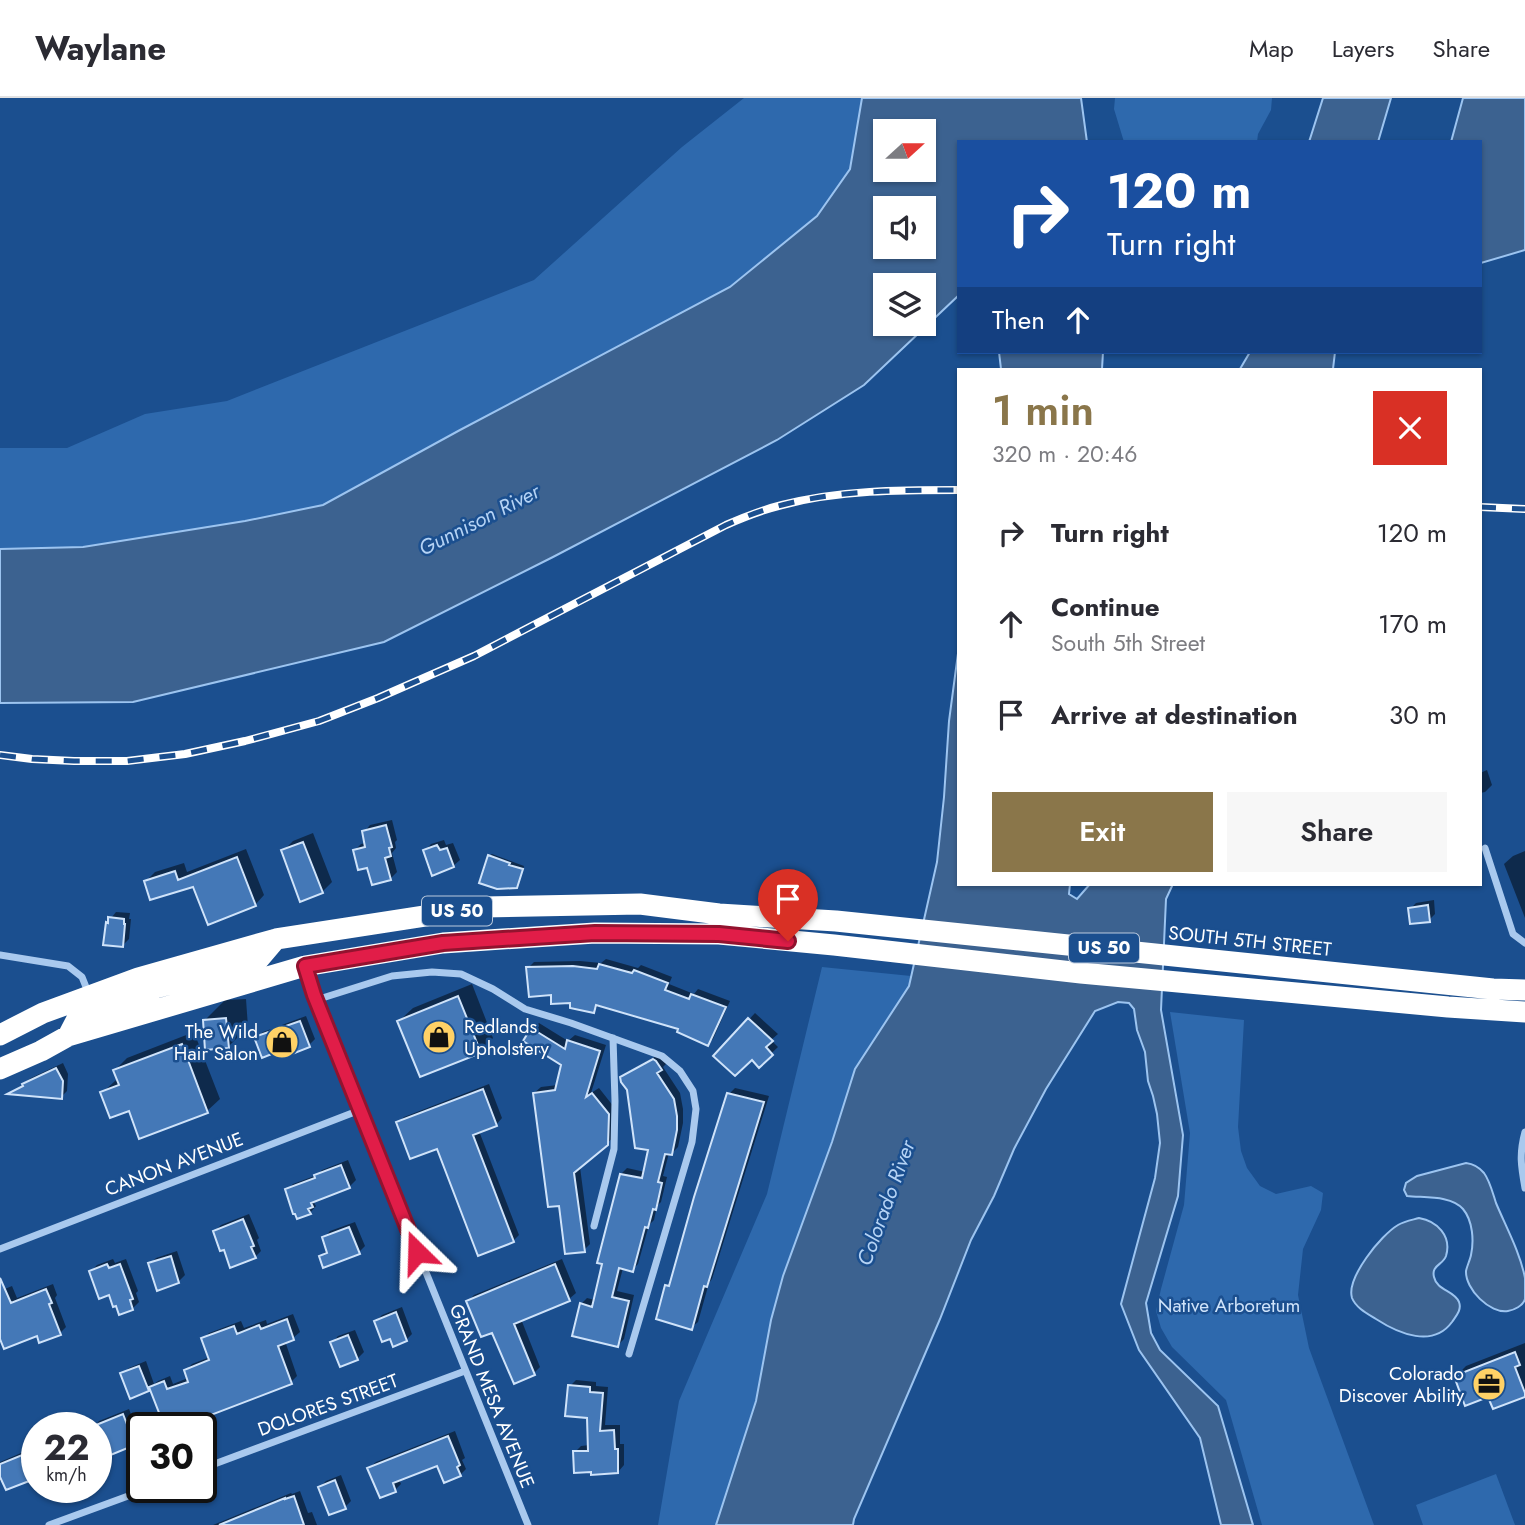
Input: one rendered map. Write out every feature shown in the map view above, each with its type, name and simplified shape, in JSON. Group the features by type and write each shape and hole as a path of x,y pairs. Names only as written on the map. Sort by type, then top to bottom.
{"highway":[{"name":"US 50","path":"0,1035 43,1013 138,978 276,939 483,907 640,904 719,924 834,945 1081,973 1525,1012"},
{"path":"305,966 340,939 494,919 595,916 640,904"},
{"name":"SOUTH 5TH STREET","path":"719,924 836,921 1493,989 1525,990"},
{"name":"US 50","path":"0,1069 68,1036 305,966 443,943 719,924"},
{"path":"68,1036 79,1014 156,988 260,959 276,939"},
{"path":"1493,989 1525,984"},
{"path":"0,1047 32,1029 43,1013"}],"street":[{"path":"1485,848 1513,934 1525,943"},
{"path":"0,955 68,966 82,978 90,996"},
{"name":"GRAND MESA AVENUE","path":"305,966 316,1000 528,1525"},
{"path":"316,1000 392,976 432,972 461,974 493,989 524,1009 662,1056 680,1071 693,1091 696,1110 692,1142 629,1354"},
{"path":"594,1226 614,1149 614,1038"},
{"name":"CANON AVENUE","path":"0,1249 360,1110"},
{"path":"1525,1132 1520,1150 1525,1188"},
{"name":"DOLORES STREET","path":"217,1463 465,1371"},
{"path":"48,1525 126,1497"}],"green space":[{"path":"744,98 862,98 850,169 817,216 730,287 323,505 245,521 83,547 0,549 0,448 67,448 145,414 227,401 534,280 682,147"},
{"path":"1115,98 1272,98 1271,110 1257,140 1123,140 1114,109"},
{"path":"822,967 911,976 909,986 855,1069 832,1142 783,1276 771,1320 756,1401 716,1525 658,1525 679,1401 767,1194"},
{"name":"Native Arboretum","path":"1170,1012 1244,1020 1238,1127 1241,1151 1247,1168 1260,1186 1276,1194 1311,1186 1323,1193 1321,1210 1303,1249 1298,1295 1309,1348 1374,1525 1262,1525 1226,1400 1172,1347 1161,1328 1156,1311 1184,1205 1190,1133"},
{"path":"1496,1474 1515,1525 1423,1525 1416,1505"}],"water":[{"name":"Gunnison River","path":"862,98 1081,98 1087,140 957,140 957,297 936,317 936,273 873,273 873,336 916,336 864,385 777,440 384,642 133,702 0,703 0,549 83,547 245,521 323,505 730,287 817,216 850,169"},
{"path":"1323,98 1391,98 1379,140 1310,140"},
{"path":"1463,98 1525,98 1525,250 1482,263 1482,140 1452,140"},
{"path":"999,354 1103,354 1102,368 1001,368"},
{"path":"1249,354 1335,354 1333,368 1241,368"},
{"name":"Colorado River","path":"957,661 957,886 1070,886 1069,894 1077,899 1088,886 1172,886 1166,899 1161,1010 1183,1135 1178,1196 1146,1303 1151,1333 1160,1350 1218,1406 1253,1525 1221,1525 1200,1438 1139,1350 1121,1304 1155,1178 1160,1143 1145,1052 1137,1030 1134,1009 1129,1003 1118,1002 1095,1011 1046,1089 1014,1149 971,1240 853,1525 716,1525 756,1401 771,1320 783,1276 832,1142 855,1069 909,986 937,862"},
{"path":"1466,1163 1478,1167 1486,1176 1523,1268 1525,1299 1515,1309 1494,1309 1480,1299 1470,1285 1466,1271 1471,1255 1471,1225 1463,1209 1444,1199 1407,1196 1404,1190 1406,1183 1417,1176"},
{"path":"1419,1218 1432,1222 1445,1236 1446,1256 1434,1270 1434,1277 1438,1285 1457,1298 1460,1305 1457,1315 1444,1330 1426,1336 1416,1336 1385,1325 1362,1310 1352,1298 1354,1280 1374,1247 1398,1225"}],"building":[{"path":"386,825 392,847 389,848 391,856 385,858 391,880 372,885 367,868 358,870 353,850 365,847 362,831"},
{"path":"303,842 323,893 300,902 281,850"},
{"path":"437,845 440,850 447,848 454,867 432,876 423,850"},
{"path":"488,855 523,869 517,888 497,889 479,883"},
{"path":"237,857 256,906 208,925 193,887 150,900 144,881 175,871 178,880"},
{"path":"1428,905 1430,922 1410,924 1408,908"},
{"path":"108,917 124,919 123,947 103,945"},
{"path":"599,964 632,973 634,970 668,983 665,990 689,999 691,994 726,1007 708,1046 677,1032 678,1029 596,1005 594,1013 570,1008 570,1003 551,1004 551,995 529,997 526,967 573,966 597,969"},
{"name":"Redlands Upholstery","path":"458,996 481,1053 420,1077 397,1021"},
{"path":"226,1018 229,1048 205,1050 203,1020"},
{"path":"748,1018 773,1041 766,1047 773,1055 759,1068 752,1060 735,1076 713,1056"},
{"name":"The Wild Hair Salon","path":"300,1021 310,1047 287,1056 284,1049 262,1058 254,1037"},
{"path":"531,1028 565,1049 567,1040 600,1051 586,1097 592,1093 609,1114 608,1145 574,1173 585,1252 565,1254 559,1206 548,1207 533,1093 555,1090 561,1065 523,1041"},
{"path":"182,1044 208,1113 139,1139 129,1111 110,1118 100,1092 119,1085 113,1070"},
{"path":"653,1059 662,1070 657,1073 674,1099 677,1130 672,1155 665,1154 658,1182 662,1183 656,1210 653,1209 648,1228 645,1227 633,1272 619,1268 612,1297 629,1301 618,1347 572,1336 580,1303 592,1307 602,1264 597,1263 620,1174 642,1178 648,1150 635,1148 627,1090 620,1077"},
{"path":"56,1068 63,1081 62,1099 7,1094 23,1086 22,1084"},
{"path":"483,1089 497,1126 473,1135 514,1242 478,1256 437,1149 410,1159 396,1122"},
{"path":"727,1093 764,1102 692,1330 656,1319 665,1285 669,1286"},
{"path":"341,1165 350,1188 311,1203 313,1207 308,1209 311,1214 297,1219 285,1189"},
{"path":"243,1219 256,1258 230,1268 213,1231"},
{"path":"349,1227 360,1254 323,1268 319,1256 327,1253 322,1237"},
{"path":"171,1256 179,1283 157,1291 148,1263"},
{"path":"107,1264 109,1268 120,1264 133,1299 130,1300 133,1310 119,1315 109,1295 99,1299 89,1271"},
{"path":"555,1264 570,1301 514,1324 535,1375 514,1384 492,1333 481,1337 466,1301"},
{"path":"0,1278 11,1303 46,1289 61,1335 39,1343 37,1336 4,1349 0,1339"},
{"path":"396,1312 407,1341 393,1347 390,1339 382,1342 374,1321"},
{"path":"287,1319 294,1340 278,1346 292,1384 217,1413 159,1412 149,1387 164,1381 167,1389 188,1382 184,1370 209,1360 201,1338 234,1326 237,1334 259,1325 261,1329"},
{"path":"348,1335 358,1360 340,1367 330,1342"},
{"name":"Colorado Discover Ability","path":"1515,1352 1520,1365 1515,1367 1525,1397 1493,1409 1488,1397 1465,1406 1454,1376"},
{"path":"139,1366 149,1391 130,1399 120,1373"},
{"path":"568,1385 590,1387 590,1392 603,1393 600,1431 614,1430 615,1449 618,1449 618,1473 574,1473 573,1451 588,1451 587,1418 565,1416"},
{"path":"123,1414 126,1422 126,1449 112,1454 112,1418"},
{"path":"448,1436 460,1465 457,1467 461,1476 444,1483 437,1466 393,1483 396,1492 380,1498 367,1468"},
{"path":"21,1455 21,1484 6,1490 0,1477 0,1464"},
{"path":"335,1480 346,1509 329,1515 318,1487"},
{"path":"294,1496 304,1525 219,1525 285,1498"}],"railway":[{"path":"0,755 74,761 127,761 185,754 319,721 474,656 726,525 753,514 825,496 957,490"},
{"path":"1482,507 1525,509"}],"place":[{"name":"Redlands Upholstery","path":"439,1037"},
{"name":"The Wild Hair Salon","path":"282,1042"},
{"name":"Colorado Discover Ability","path":"1489,1384"}],"route":[{"path":"417,1252 314,995 305,966 443,943 595,933 719,934 788,941"}]}
